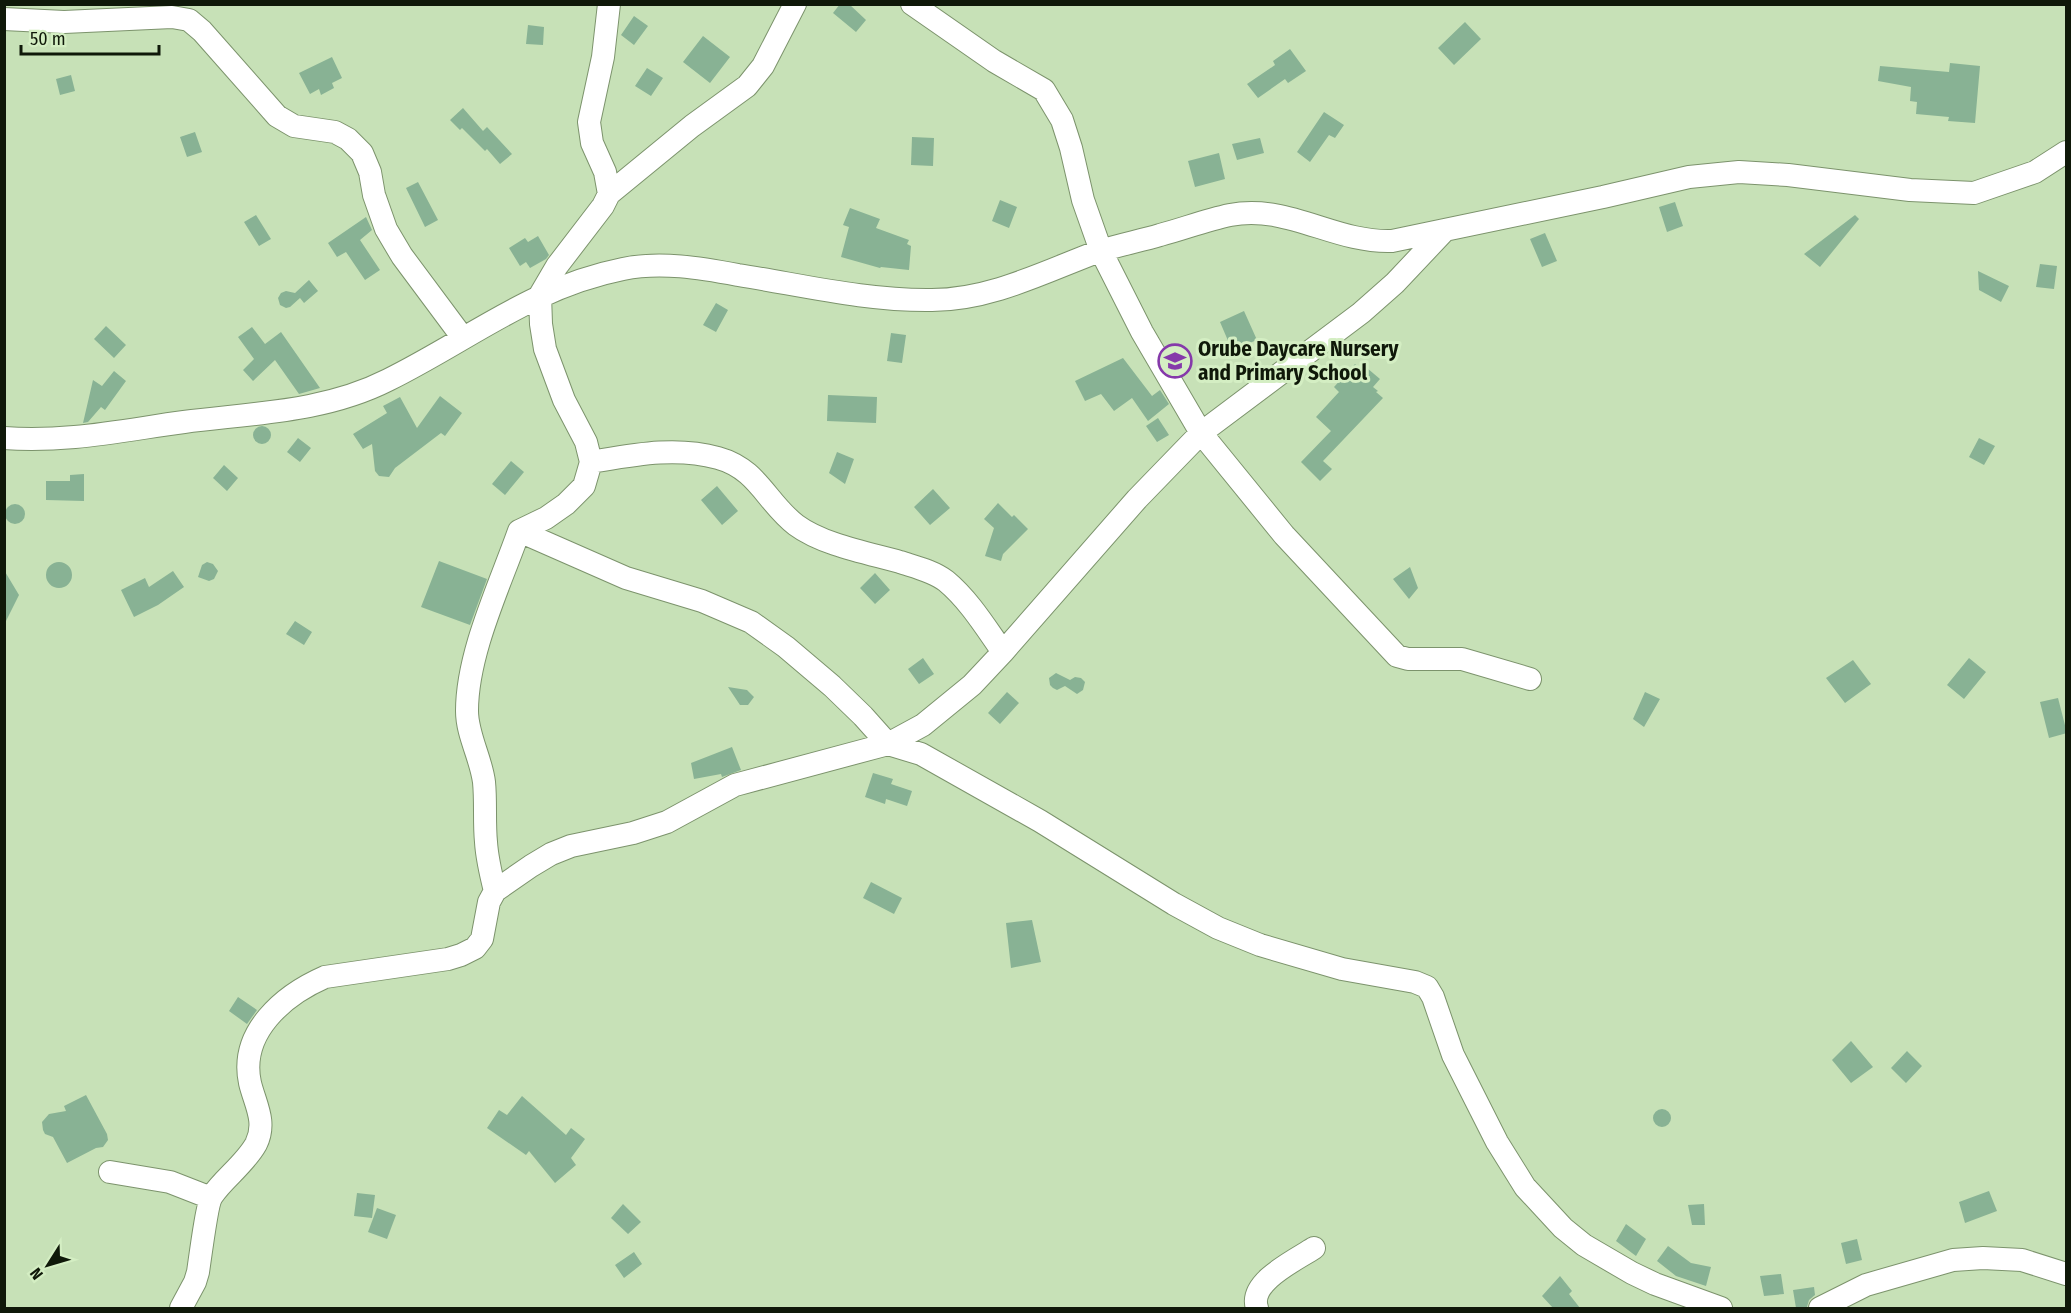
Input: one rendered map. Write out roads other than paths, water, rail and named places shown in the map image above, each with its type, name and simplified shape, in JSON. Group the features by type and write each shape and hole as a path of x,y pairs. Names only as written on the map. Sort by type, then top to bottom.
{"street":[{"path":"609,4 602,64 589,122 592,143 605,171 609,194"},
{"path":"495,891 487,856 483,779 469,730 467,713 473,663 519,531 546,518 566,504 584,486 591,462 586,442 564,400 544,349 540,295 557,266 603,206 609,194 692,126 747,86 764,66 795,4"},
{"path":"912,4 993,61 1044,90 1062,120 1083,200 1101,251 1142,332 1201,434 1284,535 1396,656 1417,659 1462,659 1530,679"},
{"path":"4,19 64,22 152,16 189,20 202,31 277,116 294,126 335,132 348,139 362,153 370,172 374,195 386,230 402,256 463,338"},
{"path":"4,438 71,439 217,418 296,410 357,393 387,380 540,295 587,278 627,268 675,266 894,300 936,301 969,297 997,289 1101,251 1230,215 1254,213 1283,216 1351,238 1372,242 1392,241 1689,177 1739,172 1788,175 1910,190 1974,193 2035,172 2067,152"},
{"path":"181,1308 198,1272 211,1197 256,1144 262,1125 258,1102 251,1085 249,1057 261,1026 286,1000 307,985 325,977 448,959 475,948 482,939 489,902 495,891 551,854 571,846 667,822 719,793 744,783 888,744 923,725 972,685 1137,499 1201,434 1361,313 1395,283 1445,230"},
{"path":"591,462 645,453 676,452 715,457 737,464 798,526 821,538 922,569 944,580 964,598 1003,652"},
{"path":"519,531 626,578 702,601 751,622 786,647 832,686 888,744 921,754 1040,821 1174,904 1218,928 1260,945 1342,969 1415,982 1427,987 1433,997 1453,1055 1497,1142 1525,1186 1563,1228 1598,1253 1655,1284 1721,1308"},
{"path":"921,754 923,725"},
{"path":"110,1172 170,1182 211,1197"},
{"path":"1257,1308 1255,1303 1257,1293 1264,1283 1285,1266 1314,1248"},
{"path":"1820,1308 1866,1285 1953,1260 1983,1258 2022,1260 2067,1274"}],"place":[{"name":"Orube Daycare Nursery and Primary School","path":"1175,361"}]}
